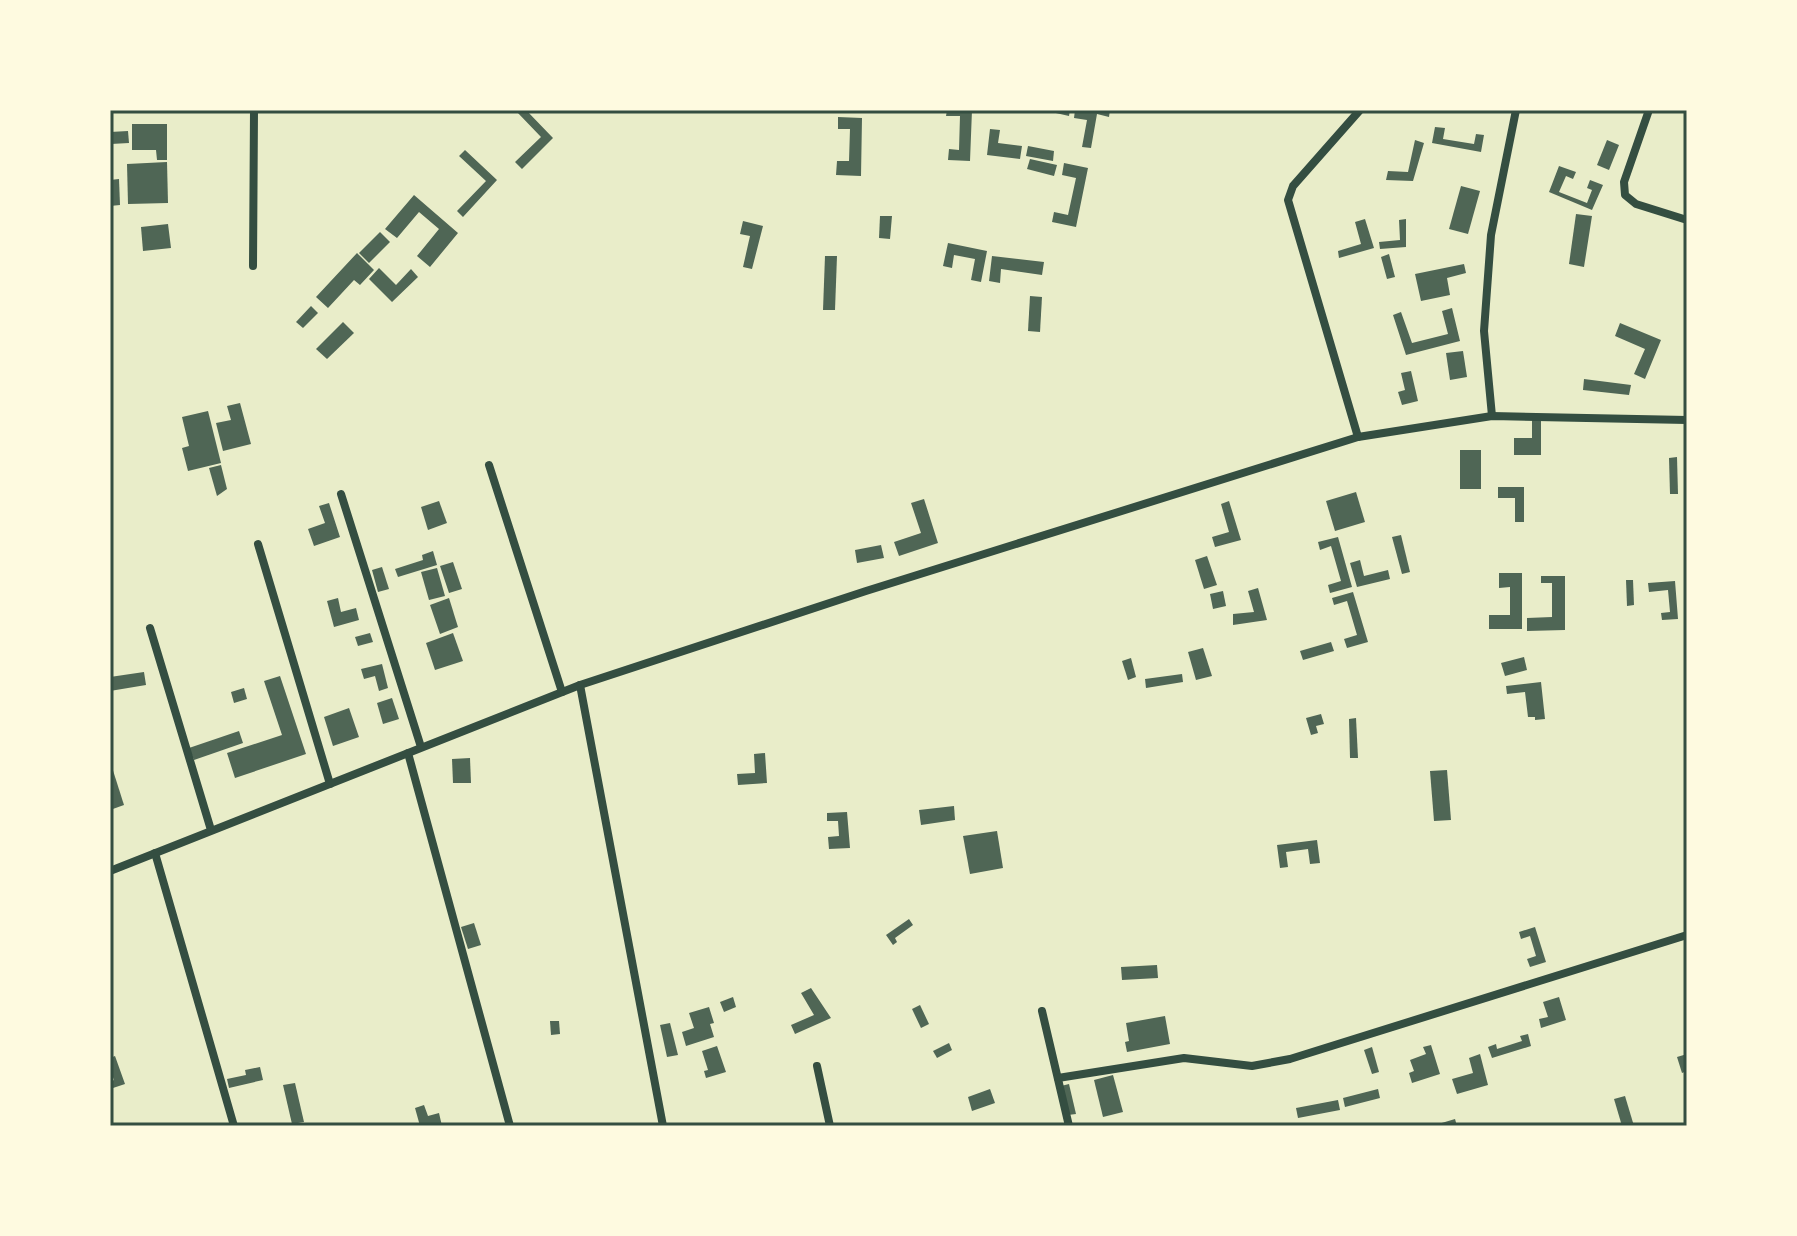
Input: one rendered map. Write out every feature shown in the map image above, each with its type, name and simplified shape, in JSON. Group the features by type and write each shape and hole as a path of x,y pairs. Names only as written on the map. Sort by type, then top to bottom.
{"street":[{"path":"253,266 254,110"},
{"path":"1358,437 1288,200 1293,186 1360,110"},
{"path":"1492,416 1484,331 1491,235 1516,110"},
{"path":"1649,110 1624,182 1625,195 1636,204 1687,220"},
{"path":"110,871 580,685 866,591 1358,437 1492,416 1687,420"},
{"path":"489,465 562,692"},
{"path":"341,494 421,747"},
{"path":"258,544 330,784"},
{"path":"150,628 211,830"},
{"path":"580,685 663,1126"},
{"path":"408,753 510,1126"},
{"path":"155,853 234,1126"},
{"path":"1058,1078 1184,1058 1252,1066 1268,1064 1687,935"},
{"path":"1042,1011 1069,1126"},
{"path":"817,1066 830,1126"}],"building":[{"path":"526,110 553,138 522,169 515,162 541,137 517,112"},
{"path":"947,110 972,110 970,161 948,160 949,149 959,150 960,116 946,116"},
{"path":"1047,110 1070,110 1069,116"},
{"path":"1075,110 1110,110 1109,117 1097,114 1091,148 1082,147 1087,120 1074,118"},
{"path":"838,117 862,118 861,176 836,175 837,161 849,161 850,129 838,129"},
{"path":"132,124 167,124 167,160 157,160 156,150 132,150"},
{"path":"1435,127 1445,128 1443,139 1474,144 1476,134 1484,135 1481,152 1432,143"},
{"path":"990,129 1000,130 998,143 1022,146 1020,159 987,155"},
{"path":"128,131 129,143 111,144 110,132"},
{"path":"1415,140 1424,143 1413,181 1386,180 1388,171 1408,172"},
{"path":"1607,140 1619,145 1609,170 1597,165"},
{"path":"1028,146 1054,151 1053,161 1026,156"},
{"path":"465,150 497,180 463,217 457,211 486,181 459,156"},
{"path":"1030,159 1057,165 1054,176 1027,169"},
{"path":"167,162 168,203 128,204 127,164"},
{"path":"1064,163 1088,168 1076,227 1052,222 1054,212 1068,215 1076,178 1062,175"},
{"path":"1559,166 1576,172 1573,179 1566,176 1559,192 1587,203 1592,190 1587,188 1590,180 1603,185 1592,210 1549,192"},
{"path":"119,179 120,205 110,206 110,180"},
{"path":"1461,186 1480,191 1468,234 1449,229"},
{"path":"414,195 458,233 430,267 417,256 439,229 419,212 397,238 385,229"},
{"path":"1576,214 1592,216 1584,267 1569,264"},
{"path":"880,216 892,216 890,239 879,238"},
{"path":"1365,219 1374,248 1339,258 1338,251 1361,244 1355,222"},
{"path":"1406,219 1406,247 1380,249 1379,242 1400,240 1399,220"},
{"path":"743,221 763,226 752,269 743,267 750,236 740,234"},
{"path":"168,224 171,248 143,251 141,227"},
{"path":"380,232 390,242 369,263 359,253"},
{"path":"948,243 987,251 981,282 971,280 975,259 954,255 952,268 943,266"},
{"path":"357,253 374,270 360,285 354,280 328,308 316,297"},
{"path":"1389,254 1395,277 1387,279 1381,257"},
{"path":"825,256 837,256 835,310 823,310"},
{"path":"992,256 1044,262 1042,275 1001,269 1000,283 989,281"},
{"path":"1464,264 1466,273 1447,278 1450,295 1421,301 1415,274"},
{"path":"379,268 396,285 411,269 418,277 392,302 369,279"},
{"path":"1030,296 1042,297 1040,332 1028,331"},
{"path":"311,306 318,313 303,328 296,322"},
{"path":"1452,308 1460,341 1406,355 1393,315 1401,312 1412,343 1448,334 1442,311"},
{"path":"343,322 354,333 327,359 316,349"},
{"path":"1620,323 1661,340 1645,379 1634,374 1645,349 1615,336"},
{"path":"1463,351 1467,377 1450,380 1446,353"},
{"path":"1411,371 1418,401 1402,405 1398,392 1405,390 1401,373"},
{"path":"1584,379 1631,385 1629,395 1583,390"},
{"path":"240,403 251,444 223,451 216,423 231,420 227,406"},
{"path":"208,411 221,463 188,471 182,448 189,446 182,417"},
{"path":"1532,419 1541,419 1541,455 1514,455 1514,438 1532,438"},
{"path":"1460,450 1481,450 1481,489 1460,489"},
{"path":"1677,457 1678,494 1670,494 1669,458"},
{"path":"221,465 227,489 217,496 209,468"},
{"path":"1498,487 1524,487 1524,522 1515,522 1515,498 1498,498"},
{"path":"1356,492 1365,522 1335,531 1326,501"},
{"path":"924,499 938,543 899,556 894,542 921,533 911,503"},
{"path":"439,501 447,523 428,530 421,507"},
{"path":"1229,501 1241,540 1215,547 1212,537 1229,532 1221,504"},
{"path":"329,503 340,537 314,546 308,529 325,523 319,506"},
{"path":"1401,535 1410,572 1402,574 1392,537"},
{"path":"1338,537 1352,587 1330,593 1328,585 1341,581 1331,546 1320,550 1318,542"},
{"path":"881,545 884,558 857,563 855,550"},
{"path":"433,551 437,565 398,577 395,569 423,560 422,555"},
{"path":"1207,556 1217,585 1204,589 1195,560"},
{"path":"1360,560 1364,576 1388,570 1390,579 1357,587 1350,563"},
{"path":"453,562 462,589 449,593 440,566"},
{"path":"382,567 389,589 378,592 372,570"},
{"path":"437,568 445,596 429,600 421,572"},
{"path":"1499,573 1522,573 1522,629 1489,629 1489,615 1510,615 1510,587 1499,588"},
{"path":"1541,576 1565,576 1565,630 1527,631 1527,618 1552,617 1552,583 1541,583"},
{"path":"1626,580 1633,580 1634,605 1627,606"},
{"path":"1675,581 1678,619 1662,620 1661,613 1670,612 1668,590 1649,592 1648,583"},
{"path":"1258,588 1267,620 1233,625 1233,614 1254,612 1248,591"},
{"path":"1223,591 1226,606 1213,609 1210,594"},
{"path":"1353,592 1368,642 1347,648 1344,639 1357,635 1347,601 1334,605 1332,598"},
{"path":"338,598 341,612 356,608 359,620 334,627 327,601"},
{"path":"449,598 458,627 440,634 430,605"},
{"path":"370,633 373,642 358,646 355,637"},
{"path":"453,633 463,661 435,670 426,643"},
{"path":"1331,642 1334,651 1303,660 1300,651"},
{"path":"1203,648 1212,676 1196,680 1188,652"},
{"path":"1524,657 1527,670 1505,676 1501,663"},
{"path":"1131,658 1136,677 1128,680 1122,661"},
{"path":"382,664 388,688 379,691 375,676 364,679 361,669"},
{"path":"144,672 146,685 110,691 110,677"},
{"path":"1182,674 1183,682 1146,688 1145,679"},
{"path":"280,676 306,754 235,778 227,753 282,735 264,681"},
{"path":"1541,682 1545,719 1535,720 1535,717 1528,717 1525,692 1507,694 1506,686"},
{"path":"244,688 247,699 234,703 231,692"},
{"path":"392,698 399,719 383,724 377,703"},
{"path":"349,708 359,737 333,746 324,717"},
{"path":"1321,714 1324,724 1316,726 1318,733 1311,735 1306,718"},
{"path":"1356,718 1358,758 1350,758 1349,719"},
{"path":"239,731 243,743 194,760 189,748"},
{"path":"765,753 767,783 738,785 737,774 755,773 754,754"},
{"path":"470,758 471,783 453,783 452,759"},
{"path":"110,761 124,805 110,810"},
{"path":"1447,770 1451,820 1434,821 1430,771"},
{"path":"954,806 955,820 921,825 919,810"},
{"path":"847,812 850,848 829,849 828,837 839,836 838,821 827,821 827,813"},
{"path":"997,831 1003,868 970,874 963,836"},
{"path":"1317,840 1320,863 1310,864 1308,849 1286,852 1288,867 1280,868 1277,845"},
{"path":"909,919 913,925 895,938 897,942 893,945 886,935"},
{"path":"474,923 481,945 468,949 461,927"},
{"path":"1535,927 1546,962 1530,967 1527,959 1536,956 1530,936 1521,939 1519,932"},
{"path":"1157,965 1158,978 1122,980 1121,967"},
{"path":"811,988 831,1018 795,1034 791,1025 814,1015 801,993"},
{"path":"733,997 736,1007 724,1012 720,1002"},
{"path":"1559,997 1566,1020 1541,1028 1539,1019 1548,1017 1543,1002"},
{"path":"920,1005 929,1024 921,1028 912,1009"},
{"path":"709,1007 714,1037 686,1046 682,1032 694,1028 689,1013"},
{"path":"1165,1016 1170,1044 1127,1052 1126,1023"},
{"path":"550,1021 559,1021 560,1034 551,1035"},
{"path":"670,1023 678,1055 667,1057 660,1025"},
{"path":"1528,1034 1531,1046 1492,1058 1488,1047 1496,1044 1497,1049 1522,1041 1520,1036"},
{"path":"949,1043 952,1050 937,1058 933,1051"},
{"path":"1431,1045 1440,1074 1412,1083 1409,1073 1414,1071 1410,1060 1426,1054 1423,1047"},
{"path":"717,1046 726,1072 706,1078 704,1071 708,1070 702,1051"},
{"path":"1372,1047 1379,1072 1372,1074 1364,1050"},
{"path":"1480,1054 1488,1085 1457,1094 1452,1079 1473,1073 1469,1058"},
{"path":"1687,1054 1687,1071 1682,1073 1677,1057"},
{"path":"115,1056 125,1084 110,1089 110,1082 114,1080 110,1058"},
{"path":"260,1067 263,1080 229,1088 227,1079 246,1075 245,1070"},
{"path":"1113,1075 1123,1112 1103,1117 1094,1080"},
{"path":"295,1083 304,1122 292,1124 283,1085"},
{"path":"1069,1084 1076,1114 1068,1115 1061,1086"},
{"path":"990,1089 995,1103 972,1111 968,1097"},
{"path":"1378,1089 1380,1098 1345,1107 1343,1098"},
{"path":"1625,1096 1634,1126 1622,1126 1614,1099"},
{"path":"1338,1100 1340,1110 1298,1118 1296,1108"},
{"path":"424,1105 428,1116 439,1113 442,1126 420,1126 415,1108"},
{"path":"1455,1119 1457,1126 1435,1126 1435,1125"}]}
